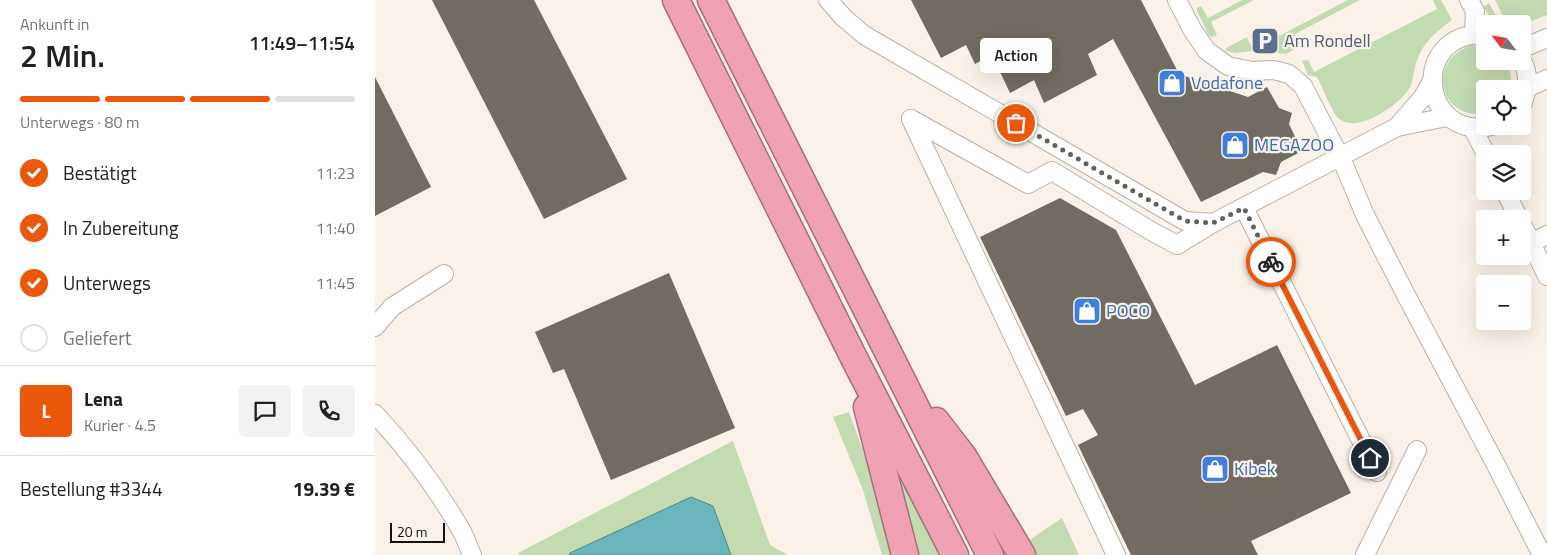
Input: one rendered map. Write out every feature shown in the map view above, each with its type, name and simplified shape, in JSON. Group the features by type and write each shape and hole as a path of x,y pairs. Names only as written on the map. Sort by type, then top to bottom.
{"highway":[{"path":"676,0 855,360 955,555"},
{"path":"711,0 991,555"},
{"path":"855,360 905,555"},
{"path":"900,377 963,456 1022,555"}],"street":[{"path":"829,0 864,35 1185,221 1213,223"},
{"path":"1177,0 1207,51 1228,66 1252,71 1274,70 1289,74 1303,86 1342,161 1386,256 1542,555"},
{"path":"1469,0 1476,16"},
{"path":"1116,555 911,119 1028,184 1052,171 1151,231 1177,244 1213,223 1342,161 1397,127 1423,97 1432,81 1435,65 1446,47 1457,39 1476,35"},
{"path":"1531,45 1547,38"},
{"path":"1531,91 1547,79"},
{"path":"1432,81 1436,100 1447,117 1459,123 1476,127"},
{"path":"1397,127 1447,117"},
{"path":"1472,127 1481,145"},
{"path":"1244,208 1377,472"},
{"path":"1547,235 1531,243 1547,276"},
{"path":"375,327 392,307 444,274"},
{"path":"375,414 389,429 426,478 462,531 472,555"},
{"path":"1365,555 1417,450"}],"green space":[{"path":"1242,0 1254,0 1211,22 1217,35 1209,36 1197,8 1201,6 1208,18"},
{"path":"1348,0 1360,0 1295,34 1301,46 1286,54 1260,51 1251,35 1254,33 1260,46"},
{"path":"1433,0 1441,0 1452,20 1435,34 1422,50 1416,63 1411,86 1404,96 1386,110 1365,121 1346,122 1338,118 1317,77 1308,75 1302,61 1308,60 1314,72 1437,9"},
{"path":"1495,0 1547,0 1547,15 1531,21 1531,15 1502,15"},
{"path":"1489,3 1495,15 1489,15 1483,7"},
{"path":"1247,37 1253,51 1235,53 1226,51 1226,48"},
{"path":"1472,45 1476,45 1476,70 1510,70 1511,80 1476,80 1476,113 1470,113 1458,108 1449,100 1444,88 1443,76 1447,64 1457,53"},
{"path":"849,412 870,470 894,555 882,555 863,490 833,417"},
{"path":"733,441 770,545 788,555 519,555 518,553"},
{"path":"892,468 917,506 942,555 914,555"},
{"path":"1062,518 1079,555 1033,555 1025,543"}],"water":[{"path":"691,497 713,506 731,555 569,555 570,553"}],"building":[{"path":"432,0 534,0 627,179 544,219"},
{"path":"911,0 1141,0 1179,74 1248,97 1267,87 1279,108 1292,113 1289,124 1302,151 1281,162 1276,175 1263,172 1201,202 1113,39 1088,54 1097,75 1044,103 1034,80 1010,93 992,55 975,64 966,45 941,58"},
{"path":"375,77 431,187 375,216"},
{"path":"1060,198 1116,230 1195,385 1277,345 1351,493 1251,541 1258,555 1131,555 1078,445 1098,435 1083,409 1066,416 980,237"},
{"path":"669,273 735,428 611,480 564,369 553,373 535,332"}],"way so far":[{"path":"1016,123 1185,221 1213,223 1244,208 1271,262"}],"place":[{"name":"Am Rondell","path":"1265,41"},
{"name":"Vodafone","path":"1172,83"},
{"name":"Action","path":"1016,123"},
{"name":"MEGAZOO","path":"1235,145"},
{"name":"POCO","path":"1087,311"},
{"name":"Kibek","path":"1215,469"}],"route":[{"path":"1271,262 1370,458"}]}
